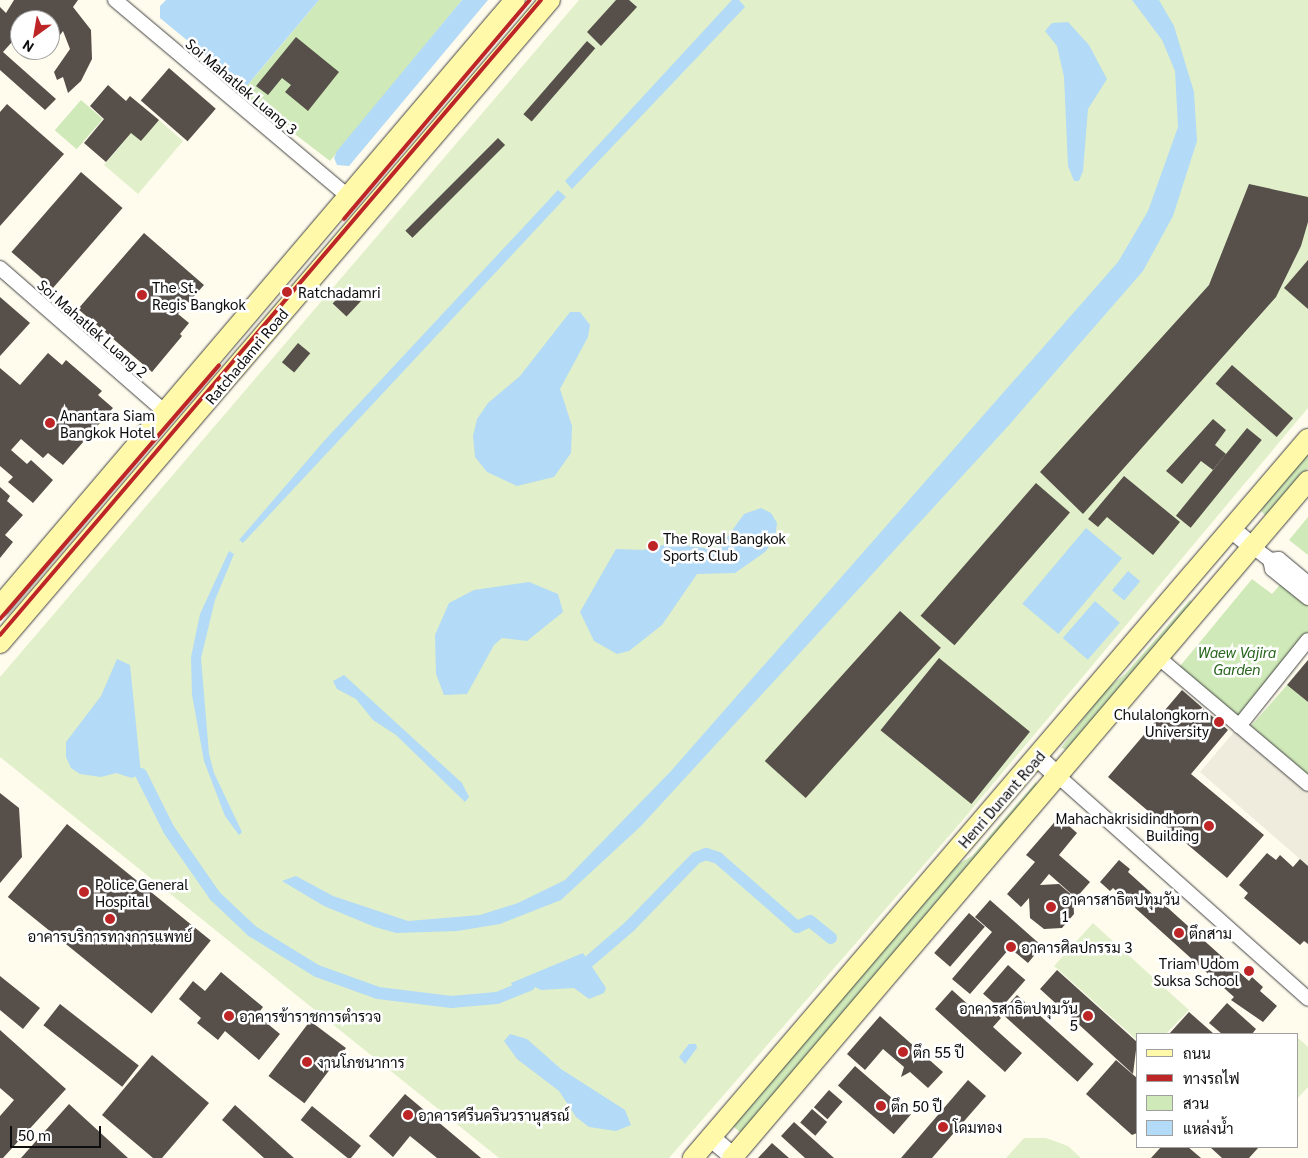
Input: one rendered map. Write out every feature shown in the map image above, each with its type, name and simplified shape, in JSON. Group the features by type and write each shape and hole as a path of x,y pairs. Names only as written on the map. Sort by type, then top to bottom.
{"main road":[{"name":"Ratchadamri Road","path":"0,606 515,0"},
{"name":"Ratchadamri Road","path":"1,638 184,428 542,3"},
{"path":"164,412 184,428"},
{"name":"Henri Dunant Road","path":"693,1158 1308,439"},
{"name":"Henri Dunant Road","path":"732,1157 1308,481"}],"street":[{"name":"Soi Mahatlek Luang 3","path":"115,0 348,196"},
{"name":"Soi Mahatlek Luang 2","path":"0,268 164,412"},
{"path":"1231,529 1270,560 1272,569 1308,598"},
{"path":"1270,560 1279,559 1308,583"},
{"path":"1239,726 1308,640"},
{"path":"1158,658 1308,784"},
{"path":"1037,757 1308,999"},
{"path":"710,1137 732,1157"}],"green space":[{"path":"319,0 462,0 330,161 241,93"},
{"name":"The Royal Bangkok Sports Club","path":"579,0 1308,0 1308,408 956,828 669,1158 499,1158 0,757 0,677"},
{"path":"81,100 103,119 77,149 55,130"},
{"path":"159,120 183,141 138,194 104,165 131,133"},
{"path":"1308,450 1308,468 1266,516 1261,511 1268,497"},
{"path":"1308,517 1308,555 1289,540"},
{"name":"Waew Vajira Garden","path":"1252,579 1272,594 1284,580 1308,601 1308,636 1238,722 1176,671"},
{"path":"1190,600 1192,602 1069,750 1061,748 1104,691 1125,674"},
{"path":"1287,685 1308,702 1308,776 1251,726"},
{"path":"1036,782 1038,786 742,1134 733,1126 950,869 972,856"},
{"path":"1093,923 1189,1010 1167,1033 1136,1033 1136,1039 1054,966"},
{"path":"1298,1038 1308,1047 1308,1087 1298,1098"},
{"path":"1024,1138 1046,1138 1068,1146 1081,1158 1006,1158"}],"shaded area":[{"path":"1239,726 1308,784 1308,866 1200,772"}],"water":[{"path":"166,0 319,0 245,88 160,18 160,6"},
{"path":"462,0 488,0 349,166 337,165 334,158 337,151"},
{"path":"732,0 739,0 745,7 572,189 565,181"},
{"path":"1132,0 1159,0 1174,26 1194,92 1197,141 1173,216 1143,271 1010,424 641,826 561,900 500,924 457,931 396,933 375,927 324,906 282,881 296,876 333,896 408,921 480,915 518,903 565,880 671,771 1118,262 1148,211 1178,127 1175,71 1162,40"},
{"path":"1068,22 1089,45 1107,79 1088,109 1083,171 1079,181 1074,181 1068,166 1064,77 1057,46 1045,31 1052,23"},
{"path":"558,190 566,197 243,543 239,540 324,441"},
{"path":"570,312 580,312 590,325 588,337 560,389 572,426 571,453 554,477 517,486 487,472 475,457 473,436 477,419 488,403 520,376"},
{"path":"761,508 771,513 777,523 775,539 765,552 735,573 697,574 662,625 629,651 617,654 594,641 580,612 616,549 643,550 672,543 711,549 721,546 744,514"},
{"path":"1086,528 1122,558 1058,634 1022,604"},
{"path":"229,551 234,554 215,600 201,658 209,754 214,773 242,832 239,835 225,816 204,761 192,695 191,657 200,614"},
{"path":"1128,571 1140,581 1124,600 1112,590"},
{"path":"529,582 558,594 563,612 527,641 502,638 494,645 467,694 444,695 436,674 435,635 449,603 474,590"},
{"path":"1095,601 1120,623 1088,660 1063,638"},
{"path":"117,659 130,665 141,774 132,778 116,773 101,777 80,774 71,768 66,757 66,742 101,696"},
{"path":"344,675 462,783 469,797 465,802 396,735 373,720 356,699 337,689 333,681"},
{"path":"583,953 606,988 604,993 589,999 574,988 541,990 533,986 515,993 511,983"},
{"path":"510,1034 527,1039 561,1069 625,1110 631,1125 616,1131 589,1127 576,1117 559,1091 517,1059 504,1041"},
{"path":"689,1044 696,1044 697,1048 685,1064 679,1057"}],"building":[{"path":"14,0 78,0 73,7 91,30 92,59 81,81 68,93 63,77 57,80 54,72 70,49 63,31 60,35 60,10 10,10 10,44 3,52 56,99 45,110 0,70 0,7 6,13"},
{"path":"616,0 629,0 637,7 601,46 587,32"},
{"path":"296,37 339,72 308,111 285,92 291,85 282,78 268,95 256,86"},
{"path":"587,41 595,48 532,121 523,114"},
{"path":"169,68 216,109 188,141 141,100"},
{"path":"108,85 126,101 130,96 159,120 141,141 131,133 106,162 84,143 104,119 90,106"},
{"path":"7,104 64,154 0,226 0,112"},
{"path":"498,138 505,145 412,238 405,231"},
{"path":"81,172 123,208 53,288 11,252"},
{"path":"1249,184 1308,197 1308,222 1301,246 1276,297 1083,514 1040,472 1209,285"},
{"name":"The St. Regis Bangkok","path":"144,233 204,285 178,314 189,323 180,334 182,336 152,372 78,309"},
{"path":"1308,260 1308,309 1284,288"},
{"path":"349,286 363,299 347,317 333,304"},
{"path":"0,297 30,323 0,356"},
{"path":"298,343 310,353 294,372 282,362"},
{"name":"Anantara Siam Bangkok Hotel","path":"48,353 62,365 66,360 102,391 98,395 113,408 63,465 48,453 43,458 21,439 11,450 27,464 31,460 53,480 33,503 8,482 13,477 0,466 0,368 20,385"},
{"path":"1232,365 1293,418 1277,437 1216,384"},
{"path":"1213,419 1226,430 1215,445 1226,454 1213,470 1201,461 1182,484 1166,471"},
{"path":"1247,428 1262,440 1191,528 1176,516"},
{"path":"1124,476 1180,522 1153,555 1107,517 1098,527 1088,519"},
{"path":"1036,483 1070,513 954,645 921,616"},
{"path":"0,487 10,496 7,501 23,515 5,535 13,542 0,558"},
{"path":"900,611 941,648 806,798 765,761"},
{"path":"939,658 1030,732 971,804 880,730"},
{"path":"1308,660 1308,702 1287,685"},
{"path":"1182,690 1228,730 1191,774 1264,835 1227,878 1108,777"},
{"path":"0,793 19,808 22,857 0,883"},
{"path":"1059,817 1077,833 1059,855 1090,882 1076,898 1049,874 1040,885 1059,884 1073,896 1074,914 1062,928 1044,929 1030,918 1029,898 1021,907 1007,894 1035,862 1026,855"},
{"name":"อาคารบริการทางการแพทย์","path":"67,824 211,940 152,1013 8,897"},
{"path":"1267,853 1276,860 1280,855 1293,867 1300,859 1308,866 1308,944 1304,941 1300,945 1244,898 1248,893 1239,885"},
{"name":"ตึกสาม","path":"1119,860 1130,869 1128,872 1249,981 1252,977 1263,987 1260,991 1277,1006 1263,1022 1231,1000 1234,997 1113,888 1110,891 1100,882"},
{"name":"อาคารศิลปกรรม 3","path":"990,900 1042,946 1028,963 1010,948 970,994 952,979 992,932 975,917"},
{"path":"969,913 985,927 950,967 934,953"},
{"path":"1008,965 1025,980 1000,1009 983,994"},
{"name":"อาคารสาธิตปทุมวัน 5","path":"1057,970 1136,1041 1133,1074 1040,989"},
{"name":"อาคารข้าราชการตำรวจ","path":"221,972 263,1007 257,1015 280,1034 259,1060 225,1031 218,1040 197,1023 201,1018 179,999 193,981 205,991"},
{"path":"0,976 40,1008 23,1029 0,1010"},
{"path":"952,990 981,1016 989,1007 1001,1018 993,1027 1022,1053 1005,1072 935,1009"},
{"path":"1017,995 1094,1064 1077,1082 1001,1013"},
{"path":"1227,1003 1256,1029 1253,1033 1221,1033 1209,1023"},
{"path":"60,1004 139,1066 122,1087 43,1025"},
{"path":"1189,1012 1213,1033 1170,1033"},
{"name":"ตึก 55 ปี","path":"880,1016 943,1072 928,1088 910,1072 901,1077 904,1067 883,1049 865,1070 847,1054"},
{"name":"งานโภชนาการ","path":"310,1021 346,1048 304,1103 268,1076"},
{"path":"0,1030 66,1089 3,1158 0,1158 0,1116 14,1100 0,1088"},
{"path":"152,1055 209,1103 162,1158 153,1158 102,1115"},
{"path":"1116,1060 1136,1077 1136,1133 1132,1135 1086,1094"},
{"name":"ตึก 50 ปี","path":"855,1066 911,1115 894,1134 838,1086"},
{"name":"โดมทอง","path":"968,1080 986,1096 932,1158 901,1158"},
{"path":"829,1090 843,1102 827,1119 814,1107"},
{"name":"อาคารศรีนครินวรานุสรณ์","path":"405,1094 481,1158 437,1158 410,1136 393,1157 369,1136"},
{"path":"69,1104 128,1158 21,1158"},
{"path":"235,1105 294,1158 264,1158 222,1120"},
{"path":"312,1106 361,1146 351,1158 348,1158 301,1120"},
{"path":"812,1109 827,1122 815,1136 800,1123"},
{"path":"794,1122 834,1158 805,1158 781,1136"},
{"path":"772,1143 789,1158 758,1158"},
{"path":"1160,1148 1189,1148 1201,1158 1151,1158"},
{"path":"1211,1148 1258,1148 1249,1158 1222,1158"}],"waterway":[{"path":"141,774 169,830 215,896 252,931 317,971 378,993 451,1002 497,998 530,985"},
{"path":"574,968 586,964 630,926 696,858 706,854 718,858 797,927 810,921 831,938"}],"railway":[{"path":"344,219 530,0"},
{"path":"0,635 541,0"},
{"path":"0,619 219,365"}],"place":[{"name":"Ratchadamri","path":"287,292"},
{"name":"The St. Regis Bangkok","path":"142,295"},
{"name":"Anantara Siam Bangkok Hotel","path":"50,423"},
{"name":"The Royal Bangkok Sports Club","path":"653,546"},
{"name":"Chulalongkorn University","path":"1219,722"},
{"name":"Mahachakrisidindhorn Building","path":"1209,826"},
{"name":"Police General Hospital","path":"84,892"},
{"name":"อาคารสาธิตปทุมวัน 1","path":"1051,907"},
{"name":"อาคารบริการทางการแพทย์","path":"110,919"},
{"name":"ตึกสาม","path":"1179,933"},
{"name":"อาคารศิลปกรรม 3","path":"1011,947"},
{"name":"Triam Udom Suksa School","path":"1249,971"},
{"name":"อาคารข้าราชการตำรวจ","path":"229,1016"},
{"name":"อาคารสาธิตปทุมวัน 5","path":"1088,1016"},
{"name":"ตึก 55 ปี","path":"903,1052"},
{"name":"งานโภชนาการ","path":"307,1062"},
{"name":"ตึก 50 ปี","path":"881,1106"},
{"name":"อาคารศรีนครินวรานุสรณ์","path":"408,1115"},
{"name":"โดมทอง","path":"943,1127"}]}
